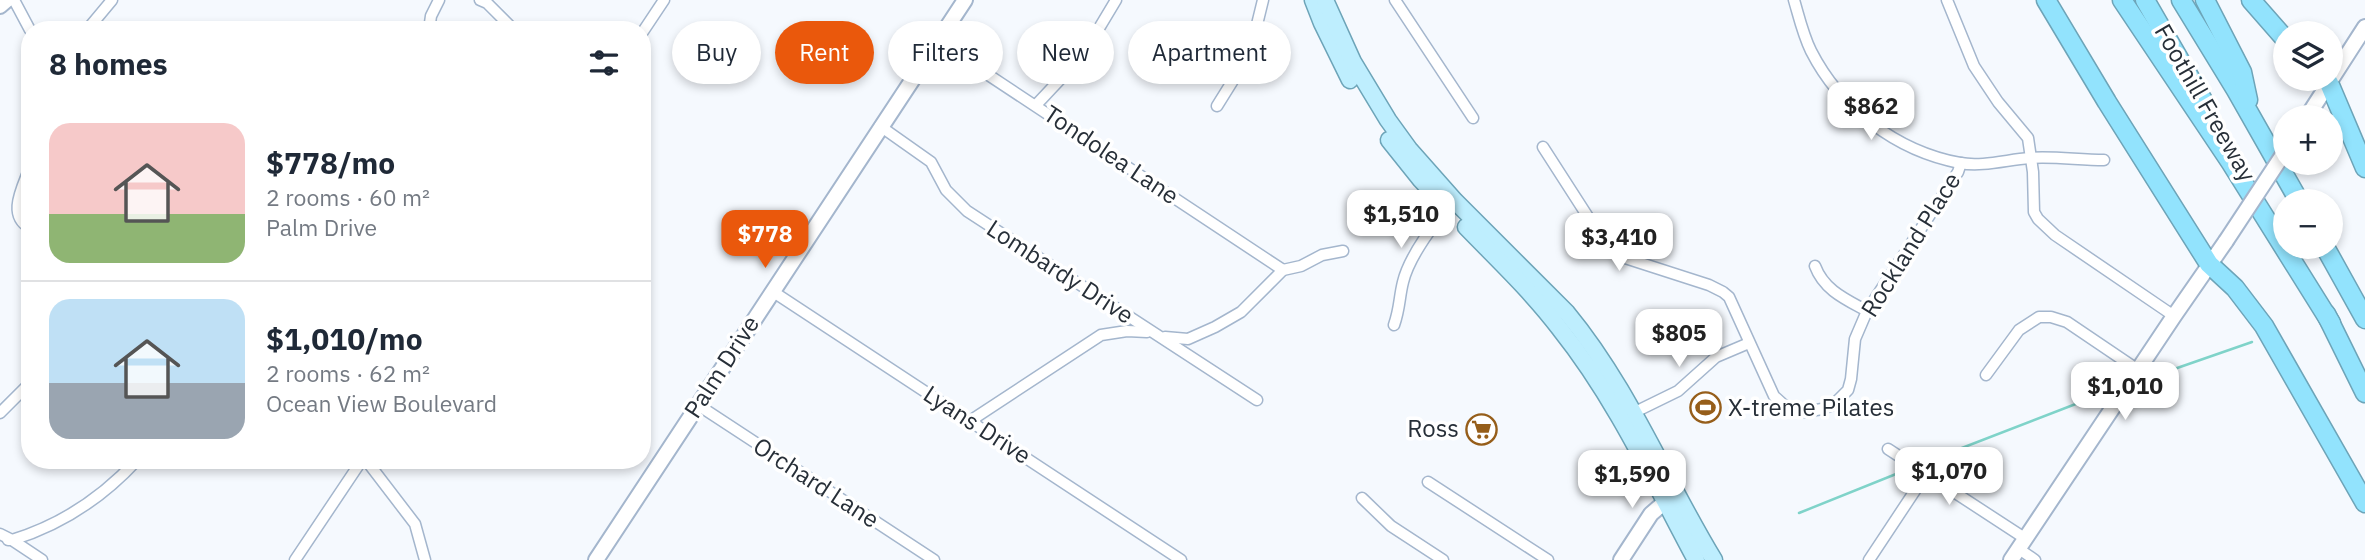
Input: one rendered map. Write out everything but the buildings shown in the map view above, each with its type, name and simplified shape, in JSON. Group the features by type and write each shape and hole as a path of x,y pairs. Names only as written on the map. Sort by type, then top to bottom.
{"highway":[{"path":"2046,0 2106,102 2209,264 2235,288 2264,326 2365,503"},
{"path":"2122,0 2231,163 2331,323"},
{"name":"Foothill Freeway","path":"2145,0 2273,221"},
{"name":"Foothill Freeway","path":"2181,0 2292,189"},
{"path":"2205,0 2242,72 2252,117"},
{"path":"2251,0 2273,25"},
{"path":"2331,91 2365,168"},
{"name":"Foothill Freeway","path":"2295,259 2331,323 2365,393"},
{"path":"2332,259 2365,319"}],"main road":[{"path":"1313,0 1338,57 1365,104 1400,155 1583,332 1670,496 1696,560"},
{"path":"1325,0 1353,62 1382,111 1451,205"},
{"path":"1670,496 1714,560"}],"street":[{"path":"0,6 7,0"},
{"path":"14,0 25,21"},
{"path":"94,21 112,0"},
{"path":"430,21 439,0"},
{"path":"480,0 505,21"},
{"path":"650,21 664,0"},
{"name":"Palm Drive","path":"951,21 965,0"},
{"path":"1036,105 1083,55 1116,0"},
{"path":"1217,106 1250,53 1263,0"},
{"path":"1395,0 1473,118"},
{"path":"1794,0 1810,48 1842,96 1857,113 1908,146 1961,163 2004,162 2030,158 2104,160"},
{"path":"1947,0 1973,66 2028,138 2033,172 2032,202 2038,219 2055,235 2174,316"},
{"path":"2343,58 2365,27"},
{"name":"Palm Drive","path":"596,560 908,84"},
{"name":"Tondolea Lane","path":"1003,84 1283,270"},
{"name":"Lombardy Drive","path":"880,126 931,162 946,190 967,211 1257,400"},
{"name":"Rockland Place","path":"1543,148 1608,248 1634,262 1709,285 1729,297 1769,390 1789,407 1804,412 1822,410 1833,405 1848,390 1855,339 1867,312 1958,172 1961,163"},
{"path":"2019,549 2273,170"},
{"path":"21,195 16,211 21,221"},
{"path":"1394,325 1401,307 1406,274 1436,222 1451,205"},
{"path":"971,421 1101,335 1127,331 1153,333 1182,340 1215,327 1241,312 1283,270 1301,266 1322,255 1343,251"},
{"path":"1815,265 1826,286 1867,312"},
{"name":"Lyans Drive","path":"772,290 1181,560"},
{"path":"1986,375 2019,330 2039,317 2051,317 2067,322 2138,370"},
{"path":"1627,416 1678,391 1716,357 1749,343"},
{"path":"0,413 21,392"},
{"name":"Orchard Lane","path":"698,405 934,560"},
{"path":"1888,449 1926,474 2035,560"},
{"path":"0,541 12,540 60,520 85,506 117,482 129,469"},
{"path":"295,560 358,469"},
{"path":"371,469 415,524 425,560"},
{"path":"1869,560 1926,474"},
{"path":"1428,482 1548,560"},
{"path":"1621,560 1651,514 1670,496"},
{"path":"1362,498 1391,526 1443,560"},
{"path":"0,534 42,560"}],"waterway":[{"path":"2157,375 2252,342"},
{"path":"1923,463 2099,395"},
{"path":"1799,513 1906,470"}],"place":[{"name":"X-treme Pilates","path":"1705,408"},
{"name":"Ross","path":"1482,429"}]}
